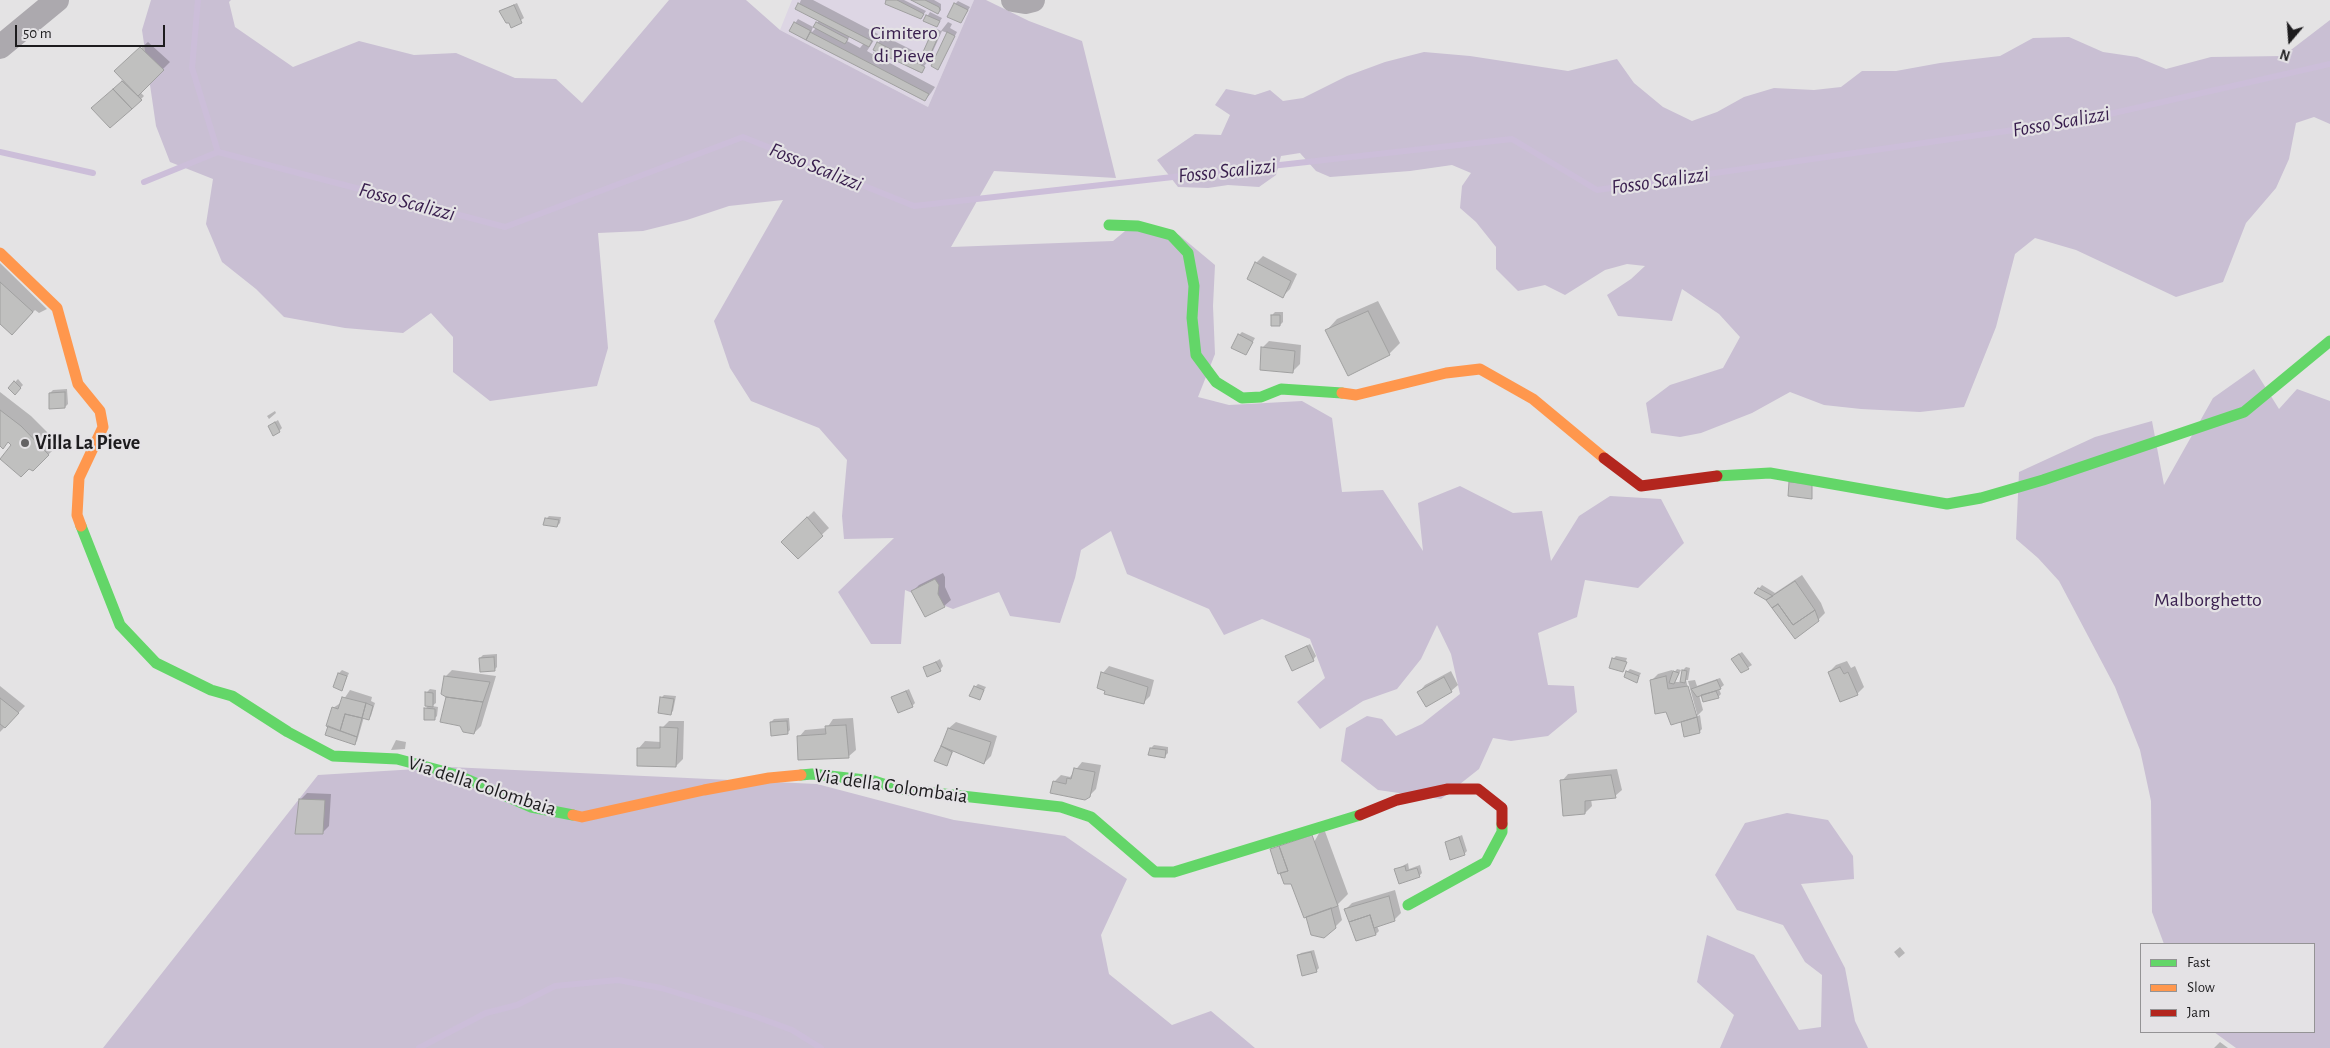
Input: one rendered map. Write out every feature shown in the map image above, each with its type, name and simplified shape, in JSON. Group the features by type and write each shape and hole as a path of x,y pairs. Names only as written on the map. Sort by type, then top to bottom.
{"street":[{"path":"0,47 57,0"},
{"path":"1013,0 1025,2 1033,0"},
{"path":"1109,225 1138,226 1171,235 1188,253 1194,286 1192,318 1196,355 1216,382 1242,398 1261,398 1281,389 1302,388 1356,395 1446,373 1480,369 1533,398 1576,438 1641,486 1728,474 1770,474 1947,504 1981,498 2043,480 2244,412 2330,341"},
{"name":"Via della Colombaia","path":"0,252 57,308 78,384 100,411 103,427 79,478 77,515 120,625 156,662 211,690 232,696 288,732 333,756 397,758 457,775 531,807 582,817 704,790 770,778 812,774 874,781 899,789 1062,807 1091,817 1155,872 1174,872 1241,853 1259,845 1349,819 1396,800 1448,789 1478,789 1502,808 1502,832 1486,862 1408,905"}],"green space":[{"path":"151,0 231,0 229,2 235,27 293,67 359,41 414,55 456,53 515,78 556,79 582,103 669,0 746,0 780,30 928,107 974,0 986,0 1029,21 1082,41 1116,178 994,171 951,247 1113,241 1136,222 1179,235 1215,265 1213,306 1215,354 1198,397 1229,405 1302,401 1332,418 1342,492 1383,490 1423,551 1418,503 1460,486 1513,513 1542,511 1551,561 1579,516 1610,496 1661,499 1684,543 1638,588 1585,580 1577,617 1538,633 1548,685 1574,686 1577,712 1548,736 1511,741 1493,738 1479,769 1441,799 1378,790 1341,761 1346,728 1367,716 1382,719 1396,736 1422,724 1460,694 1451,654 1437,625 1421,659 1397,689 1363,701 1320,729 1297,702 1325,678 1310,639 1262,619 1224,635 1209,609 1127,574 1111,531 1081,550 1075,578 1060,623 1010,616 999,592 953,609 905,590 901,644 871,644 838,592 894,538 844,539 842,516 847,460 819,428 751,401 730,368 714,321 783,200 729,206 687,220 643,231 598,233 608,348 597,386 490,401 453,372 453,337 431,313 403,333 345,328 284,317 256,289 222,262 206,224 213,179 170,162 156,126 142,30"},
{"name":"Cimitero di Pieve","path":"792,0 974,0 928,107 780,30"},
{"path":"2330,20 2330,124 2314,117 2296,123 2289,159 2276,188 2246,223 2223,282 2176,297 2076,250 2035,238 2015,254 1996,327 1964,407 1920,412 1861,409 1824,405 1790,392 1752,413 1701,433 1680,437 1651,433 1646,403 1670,385 1723,368 1740,337 1719,314 1682,289 1672,321 1618,316 1607,295 1631,279 1645,266 1627,264 1605,270 1565,295 1545,285 1518,291 1496,269 1496,247 1476,222 1460,208 1462,186 1471,173 1452,165 1410,171 1330,177 1316,171 1300,153 1281,156 1276,175 1259,187 1228,185 1208,188 1178,187 1157,160 1195,134 1221,135 1230,115 1215,105 1226,89 1255,95 1270,90 1283,101 1303,98 1347,76 1385,62 1424,52 1470,56 1568,71 1617,59 1634,83 1663,107 1692,121 1717,112 1744,97 1774,88 1814,90 1841,87 1862,71 1896,71 1940,63 2000,56 2033,38 2069,37 2103,52 2137,57 2166,69 2211,57 2283,56"},
{"name":"Malborghetto","path":"2254,369 2279,409 2297,389 2330,401 2330,1048 2236,1048 2215,1033 2315,1033 2315,943 2164,943 2152,912 2151,801 2140,750 2115,687 2059,581 2038,558 2016,539 2019,472 2095,437 2152,421 2164,485 2213,398"},
{"path":"450,767 817,784 954,820 1065,836 1127,879 1101,935 1109,974 1172,1025 1211,1011 1255,1048 103,1048 318,775"},
{"path":"1787,813 1828,820 1853,856 1854,879 1801,884 1845,968 1855,1021 1868,1048 1720,1048 1734,1015 1697,982 1707,935 1754,955 1799,1030 1821,1027 1822,975 1805,962 1783,925 1737,910 1715,875 1745,823"}],"building":[{"path":"886,0 897,0 924,14 921,19 885,4"},
{"path":"911,0 925,0 939,7 940,10 938,14"},
{"path":"798,3 872,41 869,47 795,9"},
{"path":"954,3 968,10 961,23 947,17"},
{"path":"514,5 522,23 511,28 499,11"},
{"path":"926,15 940,21 937,27 923,21"},
{"path":"794,22 811,31 806,40 789,31"},
{"path":"816,22 848,39 845,44 813,27"},
{"path":"810,32 929,94 925,101 806,40"},
{"path":"932,32 939,35 930,55 923,52"},
{"path":"947,32 955,36 938,70 931,66"},
{"path":"877,42 925,67 922,73 873,50"},
{"path":"140,47 164,70 138,96 114,71"},
{"path":"874,53 886,58 883,63 872,58"},
{"path":"122,81 142,100 132,109 113,89"},
{"path":"113,89 132,109 110,128 91,108"},
{"path":"1255,262 1291,281 1283,298 1247,279"},
{"path":"0,282 33,312 12,335 0,324"},
{"path":"1368,311 1390,355 1348,376 1325,330"},
{"path":"1271,315 1280,315 1280,326 1271,326"},
{"path":"1238,334 1253,342 1246,355 1231,348"},
{"path":"1261,347 1295,351 1293,373 1260,370"},
{"path":"14,381 21,388 15,395 8,388"},
{"path":"65,392 65,408 49,409 49,393"},
{"name":"Villa La Pieve","path":"0,410 21,426 49,455 33,471 29,469 21,477 0,459 11,445 8,442 3,449 0,446"},
{"path":"275,422 280,432 273,436 268,426"},
{"path":"1789,482 1812,484 1812,499 1788,496"},
{"path":"807,517 823,536 798,559 781,542"},
{"path":"545,518 559,520 557,527 543,525"},
{"path":"935,579 939,585 938,594 945,607 925,617 911,591"},
{"path":"1795,581 1815,610 1793,625 1778,604 1772,608 1766,600"},
{"path":"1758,588 1773,596 1766,600 1754,593"},
{"path":"1778,604 1793,625 1815,610 1819,621 1795,639 1772,608"},
{"path":"1307,646 1314,661 1292,671 1285,656"},
{"path":"1739,654 1749,669 1741,673 1731,659"},
{"path":"494,657 495,671 480,672 479,658"},
{"path":"1612,658 1627,662 1623,672 1609,668"},
{"path":"936,662 941,671 927,677 923,667"},
{"path":"1840,667 1844,674 1848,672 1858,695 1840,702 1828,672"},
{"path":"1682,670 1687,671 1685,683 1680,682"},
{"path":"1626,671 1639,676 1637,683 1624,677"},
{"path":"1673,671 1679,673 1674,684 1669,683"},
{"path":"1101,672 1148,687 1144,704 1104,694 1105,691 1097,688"},
{"path":"338,673 347,676 342,691 333,687"},
{"path":"444,676 490,682 483,702 446,697 441,694"},
{"path":"1666,676 1668,689 1688,686 1697,717 1671,725 1666,712 1655,714 1650,680"},
{"path":"1444,677 1452,692 1426,707 1417,692"},
{"path":"1717,680 1721,689 1697,697 1691,689"},
{"path":"974,686 984,690 980,700 969,696"},
{"path":"906,691 913,707 898,713 891,697"},
{"path":"1716,691 1719,698 1703,702 1701,695"},
{"path":"425,692 433,693 433,707 425,706"},
{"path":"342,697 366,703 362,718 345,714 340,731 326,726 332,707 338,709"},
{"path":"446,697 483,702 474,734 463,732 460,726 440,722"},
{"path":"660,697 674,699 671,715 658,713"},
{"path":"0,698 19,713 5,728 0,724"},
{"path":"366,703 373,706 369,720 362,718"},
{"path":"424,708 435,709 435,720 424,720"},
{"path":"345,714 362,718 357,737 340,731"},
{"path":"1697,717 1700,733 1684,737 1681,722"},
{"path":"787,721 788,734 771,736 770,722"},
{"path":"846,725 849,758 798,760 797,736 826,734 825,726"},
{"path":"328,726 357,737 355,745 325,735"},
{"path":"660,727 678,728 676,767 637,766 637,748 660,748"},
{"path":"948,728 991,742 984,764 941,746"},
{"path":"941,746 952,752 947,766 934,761"},
{"path":"1150,748 1166,750 1165,758 1148,755"},
{"path":"1074,768 1095,772 1090,797 1085,800 1050,793 1053,781 1066,784 1067,778 1071,779"},
{"path":"1611,775 1616,798 1585,801 1585,814 1563,816 1560,780"},
{"path":"299,799 325,800 323,834 295,834"},
{"path":"1312,835 1338,906 1304,918 1291,884 1284,884 1280,873 1288,871 1279,846"},
{"path":"1459,837 1465,855 1450,860 1445,842"},
{"path":"1279,846 1288,871 1278,874 1270,849"},
{"path":"1405,866 1406,871 1417,868 1420,877 1399,884 1394,869"},
{"path":"1389,896 1395,921 1374,928 1370,915 1349,922 1344,909"},
{"path":"1331,908 1336,928 1324,938 1311,935 1306,917"},
{"path":"1370,915 1376,935 1356,941 1349,922"},
{"path":"1311,952 1317,972 1302,976 1297,955"}],"waterway":[{"path":"198,0 192,68 218,152"},
{"name":"Fosso Scalizzi","path":"144,182 218,152 505,227 743,137 914,206 1512,139 1597,190 2083,120 2330,64"},
{"name":"Fosso Scalizzi","path":"0,152 93,173"},
{"path":"419,1048 486,1013 517,1005 555,986 618,980 661,988 754,1016 792,1030 821,1048"}],"traffic: fast":[{"path":"1109,225 1138,226 1171,235 1188,253 1194,286 1192,318 1196,355 1216,382 1242,398 1261,397 1281,389 1342,393"},
{"path":"1717,476 1770,473 1947,504 1981,498 2043,480 2244,412 2330,341"},
{"path":"81,526 120,625 156,663 211,690 232,696 288,732 333,756 397,759 457,775 531,807 573,815"},
{"path":"801,775 812,774 874,781 899,789 1061,807 1091,817 1155,872 1174,872 1360,815"},
{"path":"1408,905 1486,862 1502,832 1502,824"}],"traffic: slow":[{"path":"0,253 57,308 78,384 100,411 103,427 79,478 77,515 81,526"},
{"path":"1342,393 1356,395 1446,373 1480,369 1533,399 1604,458"},
{"path":"573,815 582,817 704,790 769,778 801,775"}],"traffic: jam":[{"path":"1604,458 1641,486 1717,476"},
{"path":"1360,815 1397,800 1448,789 1478,789 1502,808 1502,824"}],"place":[{"name":"Villa La Pieve","path":"25,443"}]}
